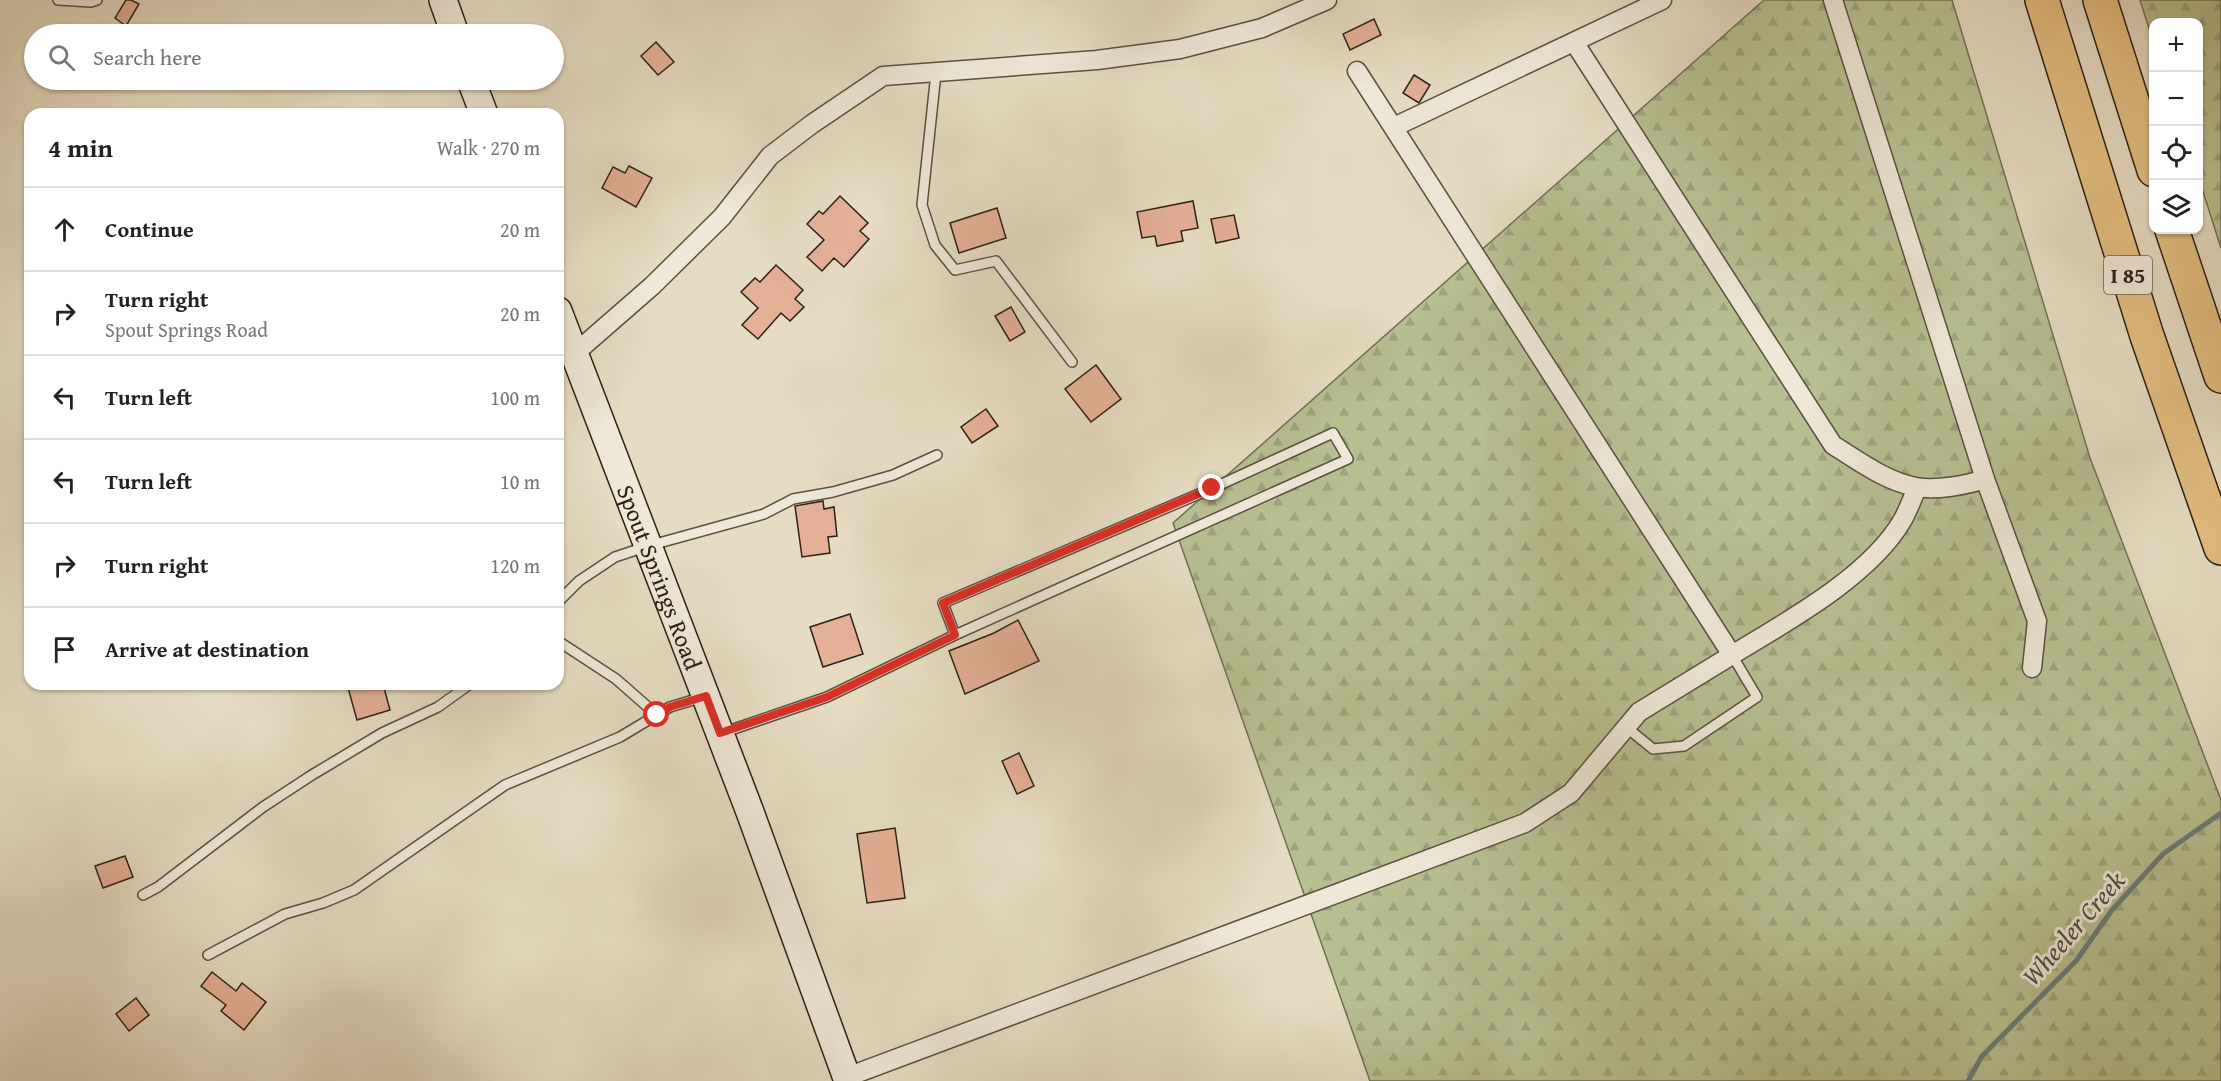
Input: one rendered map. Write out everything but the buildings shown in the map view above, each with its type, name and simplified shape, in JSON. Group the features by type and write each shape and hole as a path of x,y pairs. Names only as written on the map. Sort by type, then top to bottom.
{"highway":[{"name":"I 85","path":"2042,0 2147,336 2221,548"},
{"path":"2100,0 2149,154"},
{"name":"I 85","path":"2173,234 2221,375"}],"street":[{"path":"443,0 451,24"},
{"path":"574,354 652,286 722,217 770,156 812,124 883,76 1097,60 1180,49 1262,28 1327,0"},
{"path":"1394,127 1662,0"},
{"path":"1833,0 1985,479 2037,621 2032,668"},
{"path":"1574,42 1833,445 1874,472 1917,488 1964,486 1985,479"},
{"path":"1357,71 1732,655"},
{"path":"475,90 482,108"},
{"name":"Spout Springs Road","path":"564,327 720,733 847,1079"},
{"path":"847,1079 1525,823 1571,794 1639,712 1808,609 1873,557 1901,522 1917,488"}],"lane":[{"path":"58,0 91,2 97,0"},
{"path":"936,73 922,205 935,245 955,270 996,261 1072,362"},
{"path":"720,733 827,697 955,635 1348,459 1332,433 1212,488 943,603 955,635"},
{"path":"564,596 579,581 615,557 764,514 793,499 833,492 893,475 937,455"},
{"path":"564,645 616,679 657,715"},
{"path":"1626,727 1653,748 1684,746 1757,697 1732,655"},
{"path":"143,895 158,887 263,807 312,775 382,733 438,707 462,690"},
{"path":"208,955 285,914 323,903 354,890 505,785 620,737 670,707 706,696"}],"green space":[{"path":"1764,0 1952,0 2090,458 2221,800 2221,1081 1370,1081 1173,523"},
{"path":"2140,0 2221,0 2221,248 2203,192 2203,18 2149,18 2149,28"}],"waterway":[{"name":"Wheeler Creek","path":"1968,1081 1982,1056 2076,961 2112,910 2163,854 2221,813"}],"route":[{"path":"657,715 670,707 706,696 720,733 827,697 955,635 943,603 1212,488"}]}
